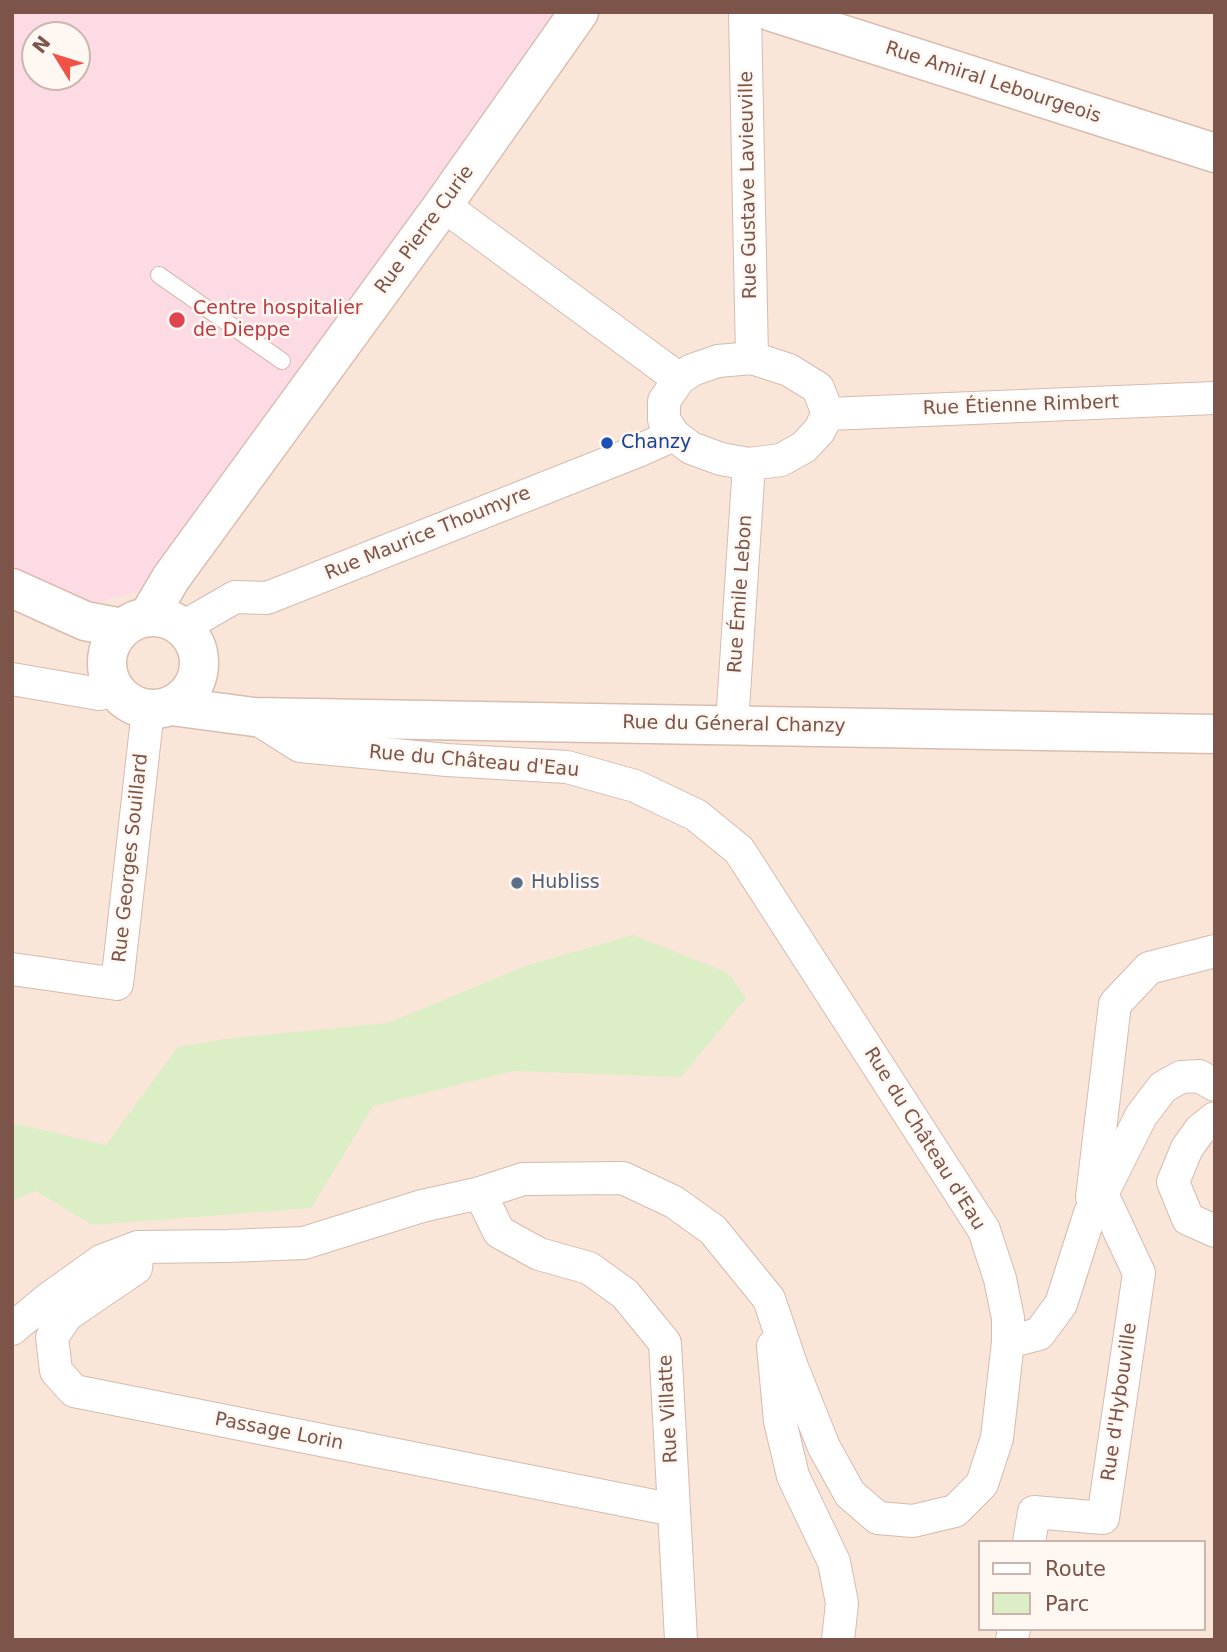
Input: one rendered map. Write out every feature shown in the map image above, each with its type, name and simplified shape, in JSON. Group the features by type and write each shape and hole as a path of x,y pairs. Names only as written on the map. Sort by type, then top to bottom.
{"main road":[{"name":"Rue Pierre Curie","path":"135,645 171,578 443,205 579,12"},
{"name":"Rue Amiral Lebourgeois","path":"772,12 1215,153"},
{"path":"12,588 135,645"},
{"path":"12,604 26,617 69,639 135,645 192,638 200,666 197,679 182,700 160,708 136,707 125,701 135,645"},
{"path":"200,666 254,717"},
{"name":"Rue du Géneral Chanzy","path":"160,708 254,717 1215,734"}],"street":[{"name":"Rue Gustave Lavieuville","path":"745,12 752,358"},
{"path":"443,205 679,379"},
{"path":"752,358 789,370 818,388 828,414 819,431 804,447 780,460 750,464 721,459 691,448 674,435 664,420 664,401 679,379 692,370 718,361 752,358"},
{"name":"Rue Étienne Rimbert","path":"828,414 1215,398"},
{"name":"Rue Maurice Thoumyre","path":"135,645 235,597 267,598 674,435"},
{"name":"Rue Émile Lebon","path":"732,724 750,464"},
{"path":"12,679 99,694 135,645"},
{"name":"Rue Georges Souillard","path":"12,969 117,984 160,708"},
{"name":"Rue du Château d'Eau","path":"12,1329 48,1298 102,1261 138,1247 304,1243 422,1206 480,1193 523,1179 623,1178 674,1202 713,1230 769,1299 792,1367 824,1447 850,1494 878,1518 913,1521 955,1511 982,1484 997,1438 1008,1342 1008,1318 1000,1279 984,1230 739,850 696,815 635,786 567,767 447,760 300,746 254,717"},
{"path":"1096,1203 1115,1004 1149,968 1215,951"},
{"path":"1008,1342 1039,1334 1061,1304 1096,1203 1141,1116 1163,1087 1181,1077 1199,1076 1215,1085"},
{"path":"1215,1118 1200,1130 1187,1148 1173,1182 1188,1219 1215,1231"},
{"name":"Rue Villatte","path":"480,1193 499,1232 539,1254 589,1268 625,1294 665,1343 681,1640"},
{"name":"Rue d'Hybouville","path":"1029,1540 1034,1512 1102,1518 1139,1273 1096,1203"},
{"name":"Passage Lorin","path":"138,1247 136,1268 66,1315 52,1337 56,1371 74,1391 674,1510"},
{"path":"769,1299 780,1421 793,1476 834,1562 842,1602 838,1640"}],"lane":[{"path":"159,275 282,361"}],"shaded area":[{"path":"12,12 1215,12 1215,1640 12,1640"},
{"name":"Centre hospitalier de Dieppe","path":"12,12 560,12 150,588 75,609 12,563"}],"green space":[{"path":"633,935 728,973 746,998 681,1077 513,1071 373,1106 311,1208 92,1225 36,1191 12,1201 12,1124 106,1145 178,1047 225,1039 388,1023 528,965"}],"place":[{"name":"Centre hospitalier de Dieppe","path":"177,320"},
{"name":"Chanzy","path":"607,443"},
{"name":"Hubliss","path":"517,883"}]}
